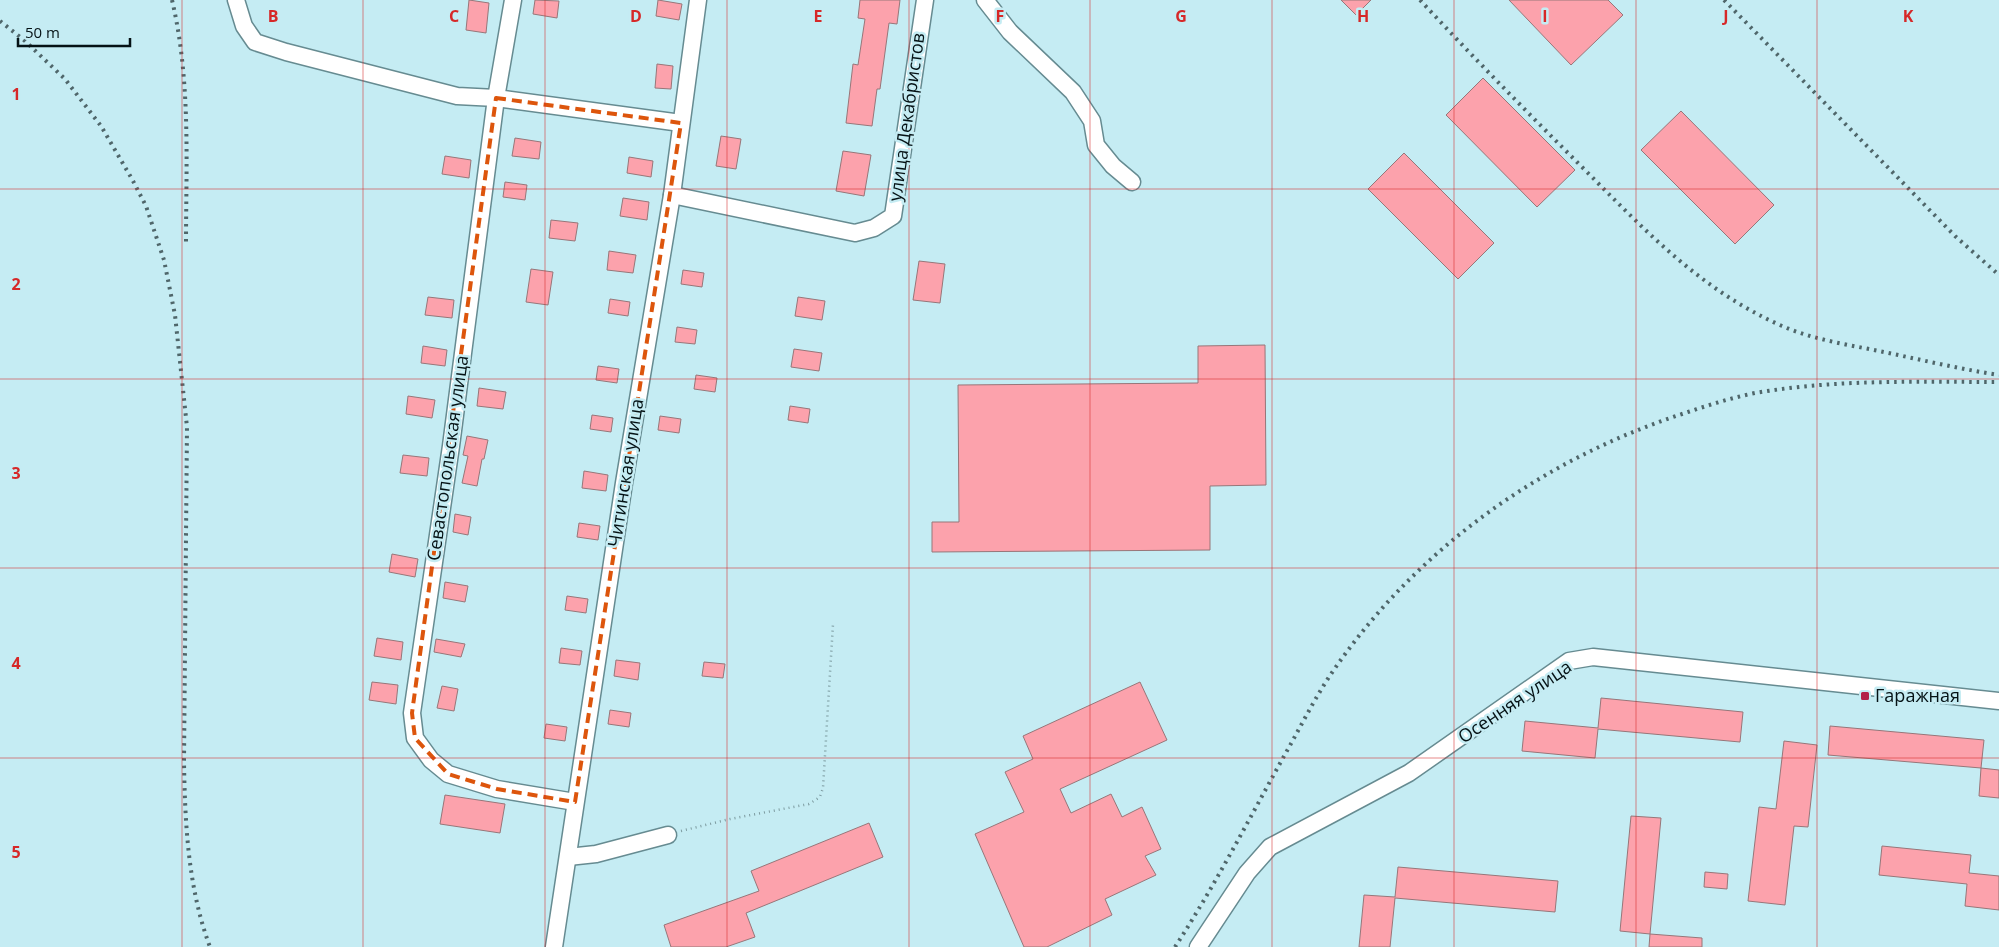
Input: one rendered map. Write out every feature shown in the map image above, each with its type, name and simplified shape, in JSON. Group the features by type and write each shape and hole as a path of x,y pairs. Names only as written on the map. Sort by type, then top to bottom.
{"street":[{"path":"236,0 244,26 255,42 286,52 457,96 496,98 681,123"},
{"name":"Севастопольская улица","path":"513,0 496,98 451,446 412,713 415,738 431,760 448,774 497,789 575,802"},
{"name":"Читинская улица","path":"554,947 624,484 672,195 698,0"},
{"name":"улица Декабристов","path":"672,195 855,233 874,228 893,216 925,0"},
{"path":"985,0 1010,32 1073,92 1092,120 1096,145 1113,166 1132,182"},
{"name":"Осенняя улица","path":"1198,947 1247,873 1270,847 1410,773 1569,661 1593,657 1999,701"},
{"path":"568,857 596,854 668,835"}],"path":[{"path":"668,835 730,819 809,804 820,797 823,788 833,624"}],"highlighted area":[{"path":"496,98 681,123 575,802 497,789 448,774 415,738 412,713"}],"building":[{"path":"469,0 489,3 486,33 466,30"},
{"path":"535,0 559,1 557,18 533,14"},
{"path":"658,0 682,4 679,20 656,16"},
{"path":"860,0 900,0 897,24 889,23 880,89 877,89 872,126 846,123 853,64 858,65 865,19 858,18"},
{"path":"1341,0 1371,0 1356,15"},
{"path":"1509,0 1608,0 1623,15 1571,65"},
{"path":"657,64 673,66 671,89 655,88"},
{"path":"1483,78 1575,170 1537,207 1446,115"},
{"path":"1681,111 1774,205 1735,244 1641,150"},
{"path":"721,136 741,139 736,169 716,166"},
{"path":"515,138 541,142 539,159 512,156"},
{"path":"843,151 871,155 864,196 836,191"},
{"path":"1404,153 1494,243 1458,279 1368,189"},
{"path":"445,156 471,160 469,178 442,174"},
{"path":"629,157 653,161 651,177 627,173"},
{"path":"505,182 527,185 525,200 503,197"},
{"path":"623,198 649,202 647,220 620,216"},
{"path":"551,220 578,223 575,241 549,238"},
{"path":"609,251 636,255 633,273 607,270"},
{"path":"919,261 945,264 940,303 913,300"},
{"path":"531,269 553,272 548,305 526,302"},
{"path":"683,270 704,273 702,287 681,284"},
{"path":"428,297 454,300 452,318 425,315"},
{"path":"798,297 825,301 822,320 795,316"},
{"path":"610,299 630,302 628,316 608,313"},
{"path":"677,327 697,330 695,344 675,342"},
{"path":"1265,345 1266,485 1210,486 1210,550 932,552 932,522 959,522 958,385 1198,383 1198,346"},
{"path":"423,346 447,350 445,366 421,363"},
{"path":"794,349 822,353 819,371 791,367"},
{"path":"598,366 619,369 617,383 596,380"},
{"path":"696,375 717,378 715,392 694,389"},
{"path":"479,388 506,392 503,409 477,406"},
{"path":"408,396 435,400 432,418 406,414"},
{"path":"790,406 810,409 808,423 788,420"},
{"path":"592,415 613,418 611,432 590,429"},
{"path":"660,416 681,419 679,433 658,430"},
{"path":"467,436 488,440 477,486 462,483 468,456 463,455"},
{"path":"403,455 429,458 427,476 400,473"},
{"path":"584,471 608,475 606,491 582,488"},
{"path":"455,514 471,517 468,535 453,532"},
{"path":"579,523 600,526 598,540 577,537"},
{"path":"392,554 418,559 415,577 389,572"},
{"path":"445,582 468,586 465,602 443,598"},
{"path":"567,596 588,599 586,613 565,610"},
{"path":"377,638 403,642 401,660 374,656"},
{"path":"436,639 465,644 461,657 434,652"},
{"path":"561,648 582,651 580,665 559,663"},
{"path":"616,660 640,663 638,680 614,676"},
{"path":"704,662 725,664 723,678 702,676"},
{"path":"372,682 398,685 396,704 369,700"},
{"path":"1140,682 1167,740 1060,789 1071,813 1111,794 1122,817 1142,807 1161,849 1145,856 1156,875 1105,899 1112,915 1047,947 1024,947 975,834 1024,812 1005,772 1033,759 1023,736"},
{"path":"442,686 458,689 454,711 437,708"},
{"path":"1601,698 1743,712 1740,742 1598,729 1595,758 1522,751 1525,721 1598,728"},
{"path":"610,710 631,713 629,727 608,724"},
{"path":"546,724 567,727 565,741 544,738"},
{"path":"1830,726 1984,740 1981,768 1828,755"},
{"path":"1784,741 1817,745 1808,827 1794,826 1785,905 1748,901 1759,807 1776,809"},
{"path":"1981,768 1999,770 1999,798 1979,796"},
{"path":"445,795 505,804 500,833 440,824"},
{"path":"1631,816 1661,818 1650,934 1620,931"},
{"path":"869,823 883,857 746,913 755,937 726,947 671,947 664,925 759,891 751,871"},
{"path":"1882,846 1971,855 1969,873 1999,876 1999,910 1965,906 1967,884 1879,875"},
{"path":"1398,867 1558,881 1555,912 1395,898 1390,947 1359,947 1364,895 1395,897"},
{"path":"1705,872 1728,874 1727,889 1704,887"},
{"path":"1650,934 1702,938 1702,947 1649,947"}],"railway":[{"path":"172,0 178,30 185,92 187,153 186,246"},
{"path":"1420,0 1624,209 1672,254 1724,294 1782,326 1819,339 1999,375"},
{"path":"1724,0 1955,236 1999,275"},
{"path":"0,21 25,41 65,79 101,126 146,206 164,260 175,315 187,427 185,809 192,879 210,947"},
{"path":"1175,947 1219,874 1331,674 1364,629 1401,588 1442,549 1485,515 1531,484 1579,457 1630,433 1736,397 1816,385 1846,383 1999,382"}],"place":[{"name":"Гаражная","path":"1865,696"}]}
